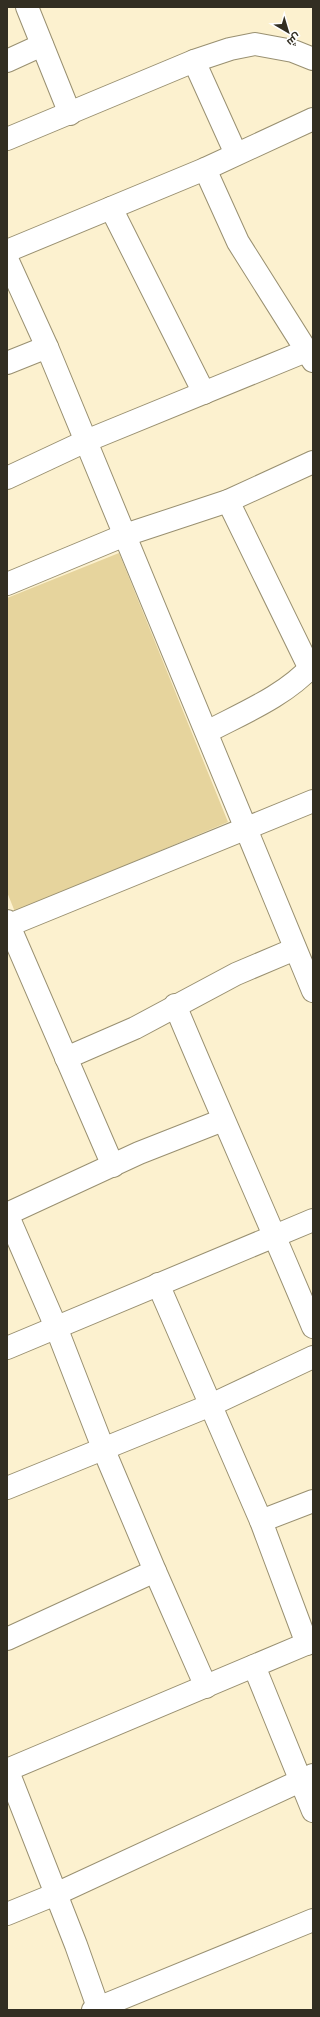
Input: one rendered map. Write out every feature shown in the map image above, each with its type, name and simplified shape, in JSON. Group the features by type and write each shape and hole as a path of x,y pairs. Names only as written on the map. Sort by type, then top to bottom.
{"street":[{"path":"27,7 70,114"},
{"path":"7,139 194,61 230,49 255,44 293,51 313,59"},
{"path":"7,61 42,45"},
{"path":"194,61 236,154"},
{"path":"7,251 205,169 312,120"},
{"path":"7,478 86,441 204,393 310,356 238,242 205,169"},
{"path":"111,208 204,393"},
{"path":"7,259 47,347 313,991"},
{"path":"7,363 47,347"},
{"path":"7,584 125,535 228,501 313,462"},
{"path":"206,732 262,703 293,684 311,667 228,501"},
{"path":"113,1166 8,924 313,801"},
{"path":"66,1058 128,1031 236,974 295,949"},
{"path":"175,1005 313,1327"},
{"path":"206,1687 103,1448 56,1327 7,1214 176,1137 223,1120"},
{"path":"7,1348 313,1220"},
{"path":"158,1284 261,1521 310,1642 206,1687 7,1769 56,1894 97,2009 313,1920"},
{"path":"7,1488 211,1404 313,1357"},
{"path":"261,1521 313,1501"},
{"path":"7,1639 155,1571"},
{"path":"254,1666 307,1778 313,1811"},
{"path":"7,1914 56,1894 307,1778"}],"shaded area":[{"path":"119,553 228,822 15,912 7,892 7,598"}]}
